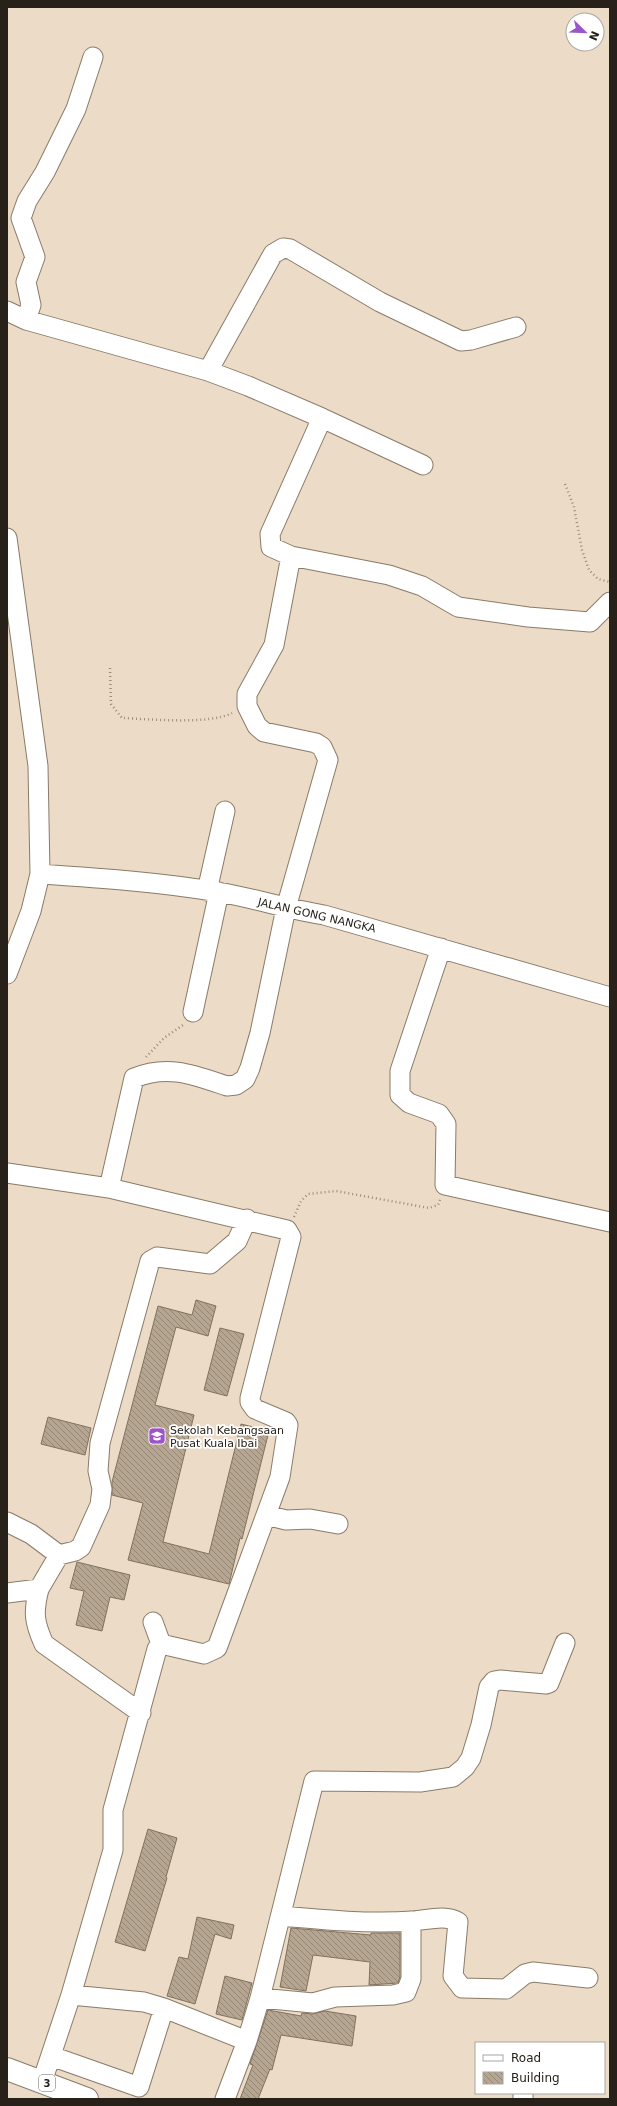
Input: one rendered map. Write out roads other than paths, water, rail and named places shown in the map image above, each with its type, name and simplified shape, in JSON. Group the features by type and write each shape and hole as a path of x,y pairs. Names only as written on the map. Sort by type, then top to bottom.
{"highway":[{"name":"3","path":"7,2069 87,2099"}],"street":[{"path":"26,320 31,305 26,282 34,257 21,218 27,201 45,172 76,109 94,56"},
{"path":"208,371 272,254 283,248 290,249 380,302 461,341 475,339 516,327"},
{"path":"7,311 26,320 208,371 322,418 423,465"},
{"path":"322,418 270,534 271,547 291,556 389,575 422,586 458,607 528,617 590,622 610,602"},
{"path":"7,538 38,766 40,874 31,911 7,974"},
{"path":"109,1188 134,1078 146,1073 171,1070 227,1086 236,1085 245,1080 250,1068 260,1033 286,908 328,760 322,747 316,744 264,732 257,726 247,706 247,694 274,645 291,556"},
{"path":"193,1012 225,811"},
{"name":"JALAN GONG NANGKA","path":"40,874 131,881 213,892 324,915 610,997"},
{"path":"441,948 400,1071 400,1095 409,1103 439,1114 446,1124 445,1185 610,1222"},
{"path":"7,1173 109,1188 247,1219 287,1230 291,1237 250,1398 250,1402 255,1408 286,1422 288,1425 280,1477 217,1648 204,1654 161,1644"},
{"path":"141,1713 44,1644 36,1628 34,1610 39,1589 59,1555 75,1551 81,1547 100,1505 102,1489 98,1471 100,1443 150,1262 157,1258 210,1264 237,1241 247,1219"},
{"path":"266,1515 286,1520 310,1519 338,1524"},
{"path":"7,1522 31,1534 59,1555"},
{"path":"7,1593 39,1589"},
{"path":"153,1622 161,1644"},
{"path":"226,2099 247,2041 260,1998 314,1781 420,1782 453,1777 465,1767 471,1758 481,1725 489,1687 494,1681 500,1680 549,1683 564,1643"},
{"path":"42,2082 71,1995 113,1850 113,1810 141,1713 157,1649 161,1644"},
{"path":"281,1916 339,1922 411,1921 452,1918 458,1922 453,1976 462,1988 506,1989 525,1974 533,1972 588,1978"},
{"path":"260,1998 313,2003 335,1997 392,1995 406,1992 412,1979 411,1921"},
{"path":"71,1995 144,2002 164,2008 247,2041"},
{"path":"51,2056 138,2087 164,2008"}],"place":[{"name":"Sekolah Kebangsaan Pusat Kuala Ibai","path":"157,1436"}]}
